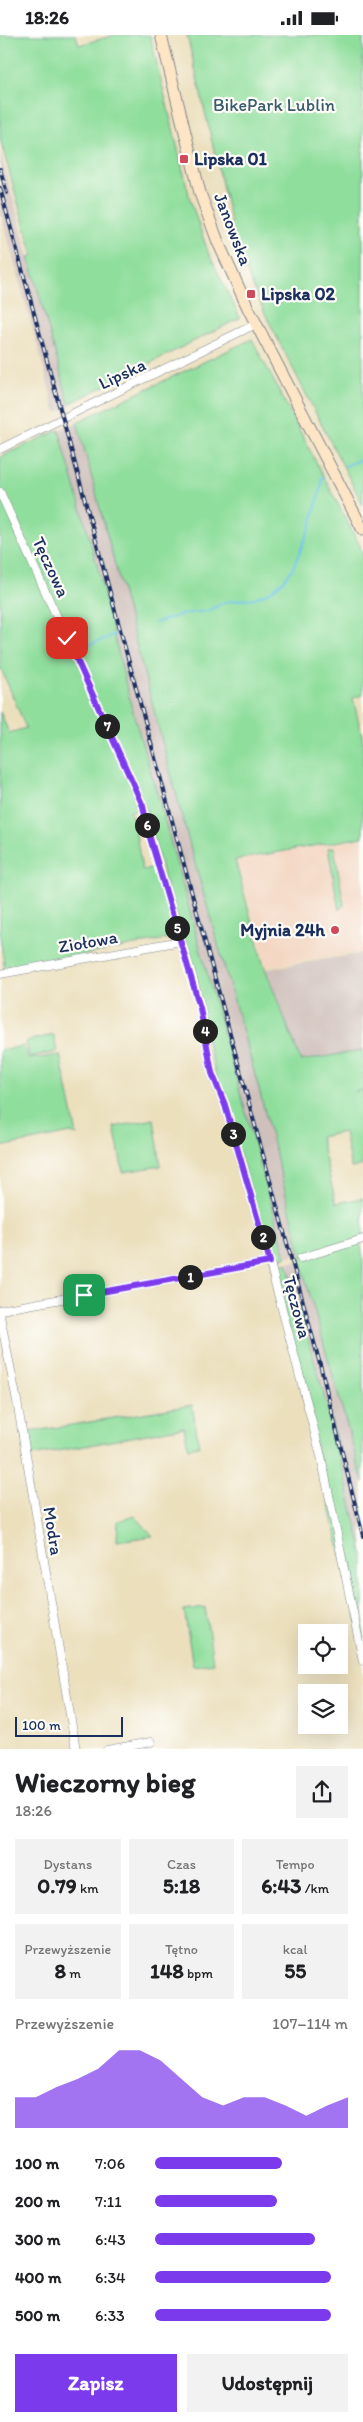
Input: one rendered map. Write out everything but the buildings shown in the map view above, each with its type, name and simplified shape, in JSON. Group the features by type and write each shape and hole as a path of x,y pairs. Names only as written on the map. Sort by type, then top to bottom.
{"street":[{"name":"Janowska","path":"161,35 202,200 227,266 363,530"},
{"name":"Lipska","path":"0,449 256,324"},
{"name":"Tęczowa","path":"0,492 143,806 148,831 200,1008 212,1073 225,1105 270,1262 326,1479 363,1661"},
{"name":"Ziołowa","path":"0,974 181,941"},
{"path":"301,1258 363,1239"},
{"path":"0,1310 270,1262"},
{"name":"Modra","path":"0,1316 17,1401 76,1749"},
{"path":"107,1749 151,1742"}],"shaded area":[{"path":"0,151 70,406 56,413 0,211"},
{"path":"77,422 190,846 259,1089 300,1253 286,1257 130,702 99,572 59,430"},
{"path":"363,839 363,951 267,967 237,861"},
{"path":"363,953 363,1050 301,1061 266,969"},
{"path":"300,1260 362,1478 363,1554 332,1424 287,1263"}],"green space":[{"path":"0,35 76,35 79,45 115,35 150,35 190,199 208,252 240,318 69,404 29,257 33,256 0,139"},
{"name":"BikePark Lublin","path":"187,35 363,35 363,505 267,318 226,225 231,223"},
{"path":"252,339 363,552 363,695 353,698 363,740 363,837 235,860 263,963 301,1061 363,1050 363,1165 351,1168 344,1132 320,1137 336,1203 363,1198 363,1240 360,1241 363,1257 363,1482 300,1260 302,1257 259,1089 190,846 77,422"},
{"path":"59,430 99,572 130,702 286,1257 271,1259 215,1071 145,806 130,812 134,822 142,870 156,867 176,935 166,939 5,970 0,937 0,712 9,733 26,728 0,666 0,457"},
{"path":"334,847 344,905 339,910 328,848"},
{"path":"54,1035 57,1052 29,1057 26,1041"},
{"path":"24,1046 28,1059 60,1055 77,1135 71,1133 0,1147 0,1050"},
{"path":"154,1119 161,1166 123,1172 114,1127"},
{"path":"287,1263 332,1424 363,1554 363,1647 273,1267"},
{"path":"192,1405 199,1446 188,1448 184,1427 27,1457 23,1433"},
{"path":"135,1516 153,1536 117,1541 118,1521"},
{"path":"205,1607 213,1663 193,1666 184,1610"}],"waterway":[{"path":"345,466 363,458"},
{"path":"155,623 183,614 208,611 225,602 254,598 270,592 283,581 293,568 311,525 322,484 321,478 324,477"},
{"path":"72,644 84,647 116,634"},
{"path":"56,650 67,646"}],"railway":[{"path":"0,169 7,193"},
{"path":"0,188 321,1368 363,1536"}],"place":[{"name":"Lipska 01","path":"184,159"},
{"name":"Lipska 02","path":"251,294"},
{"name":"Myjnia 24h","path":"335,930"}],"route":[{"path":"67,638 143,806 155,856 193,979 212,1073 225,1105 270,1262 84,1295"}]}
